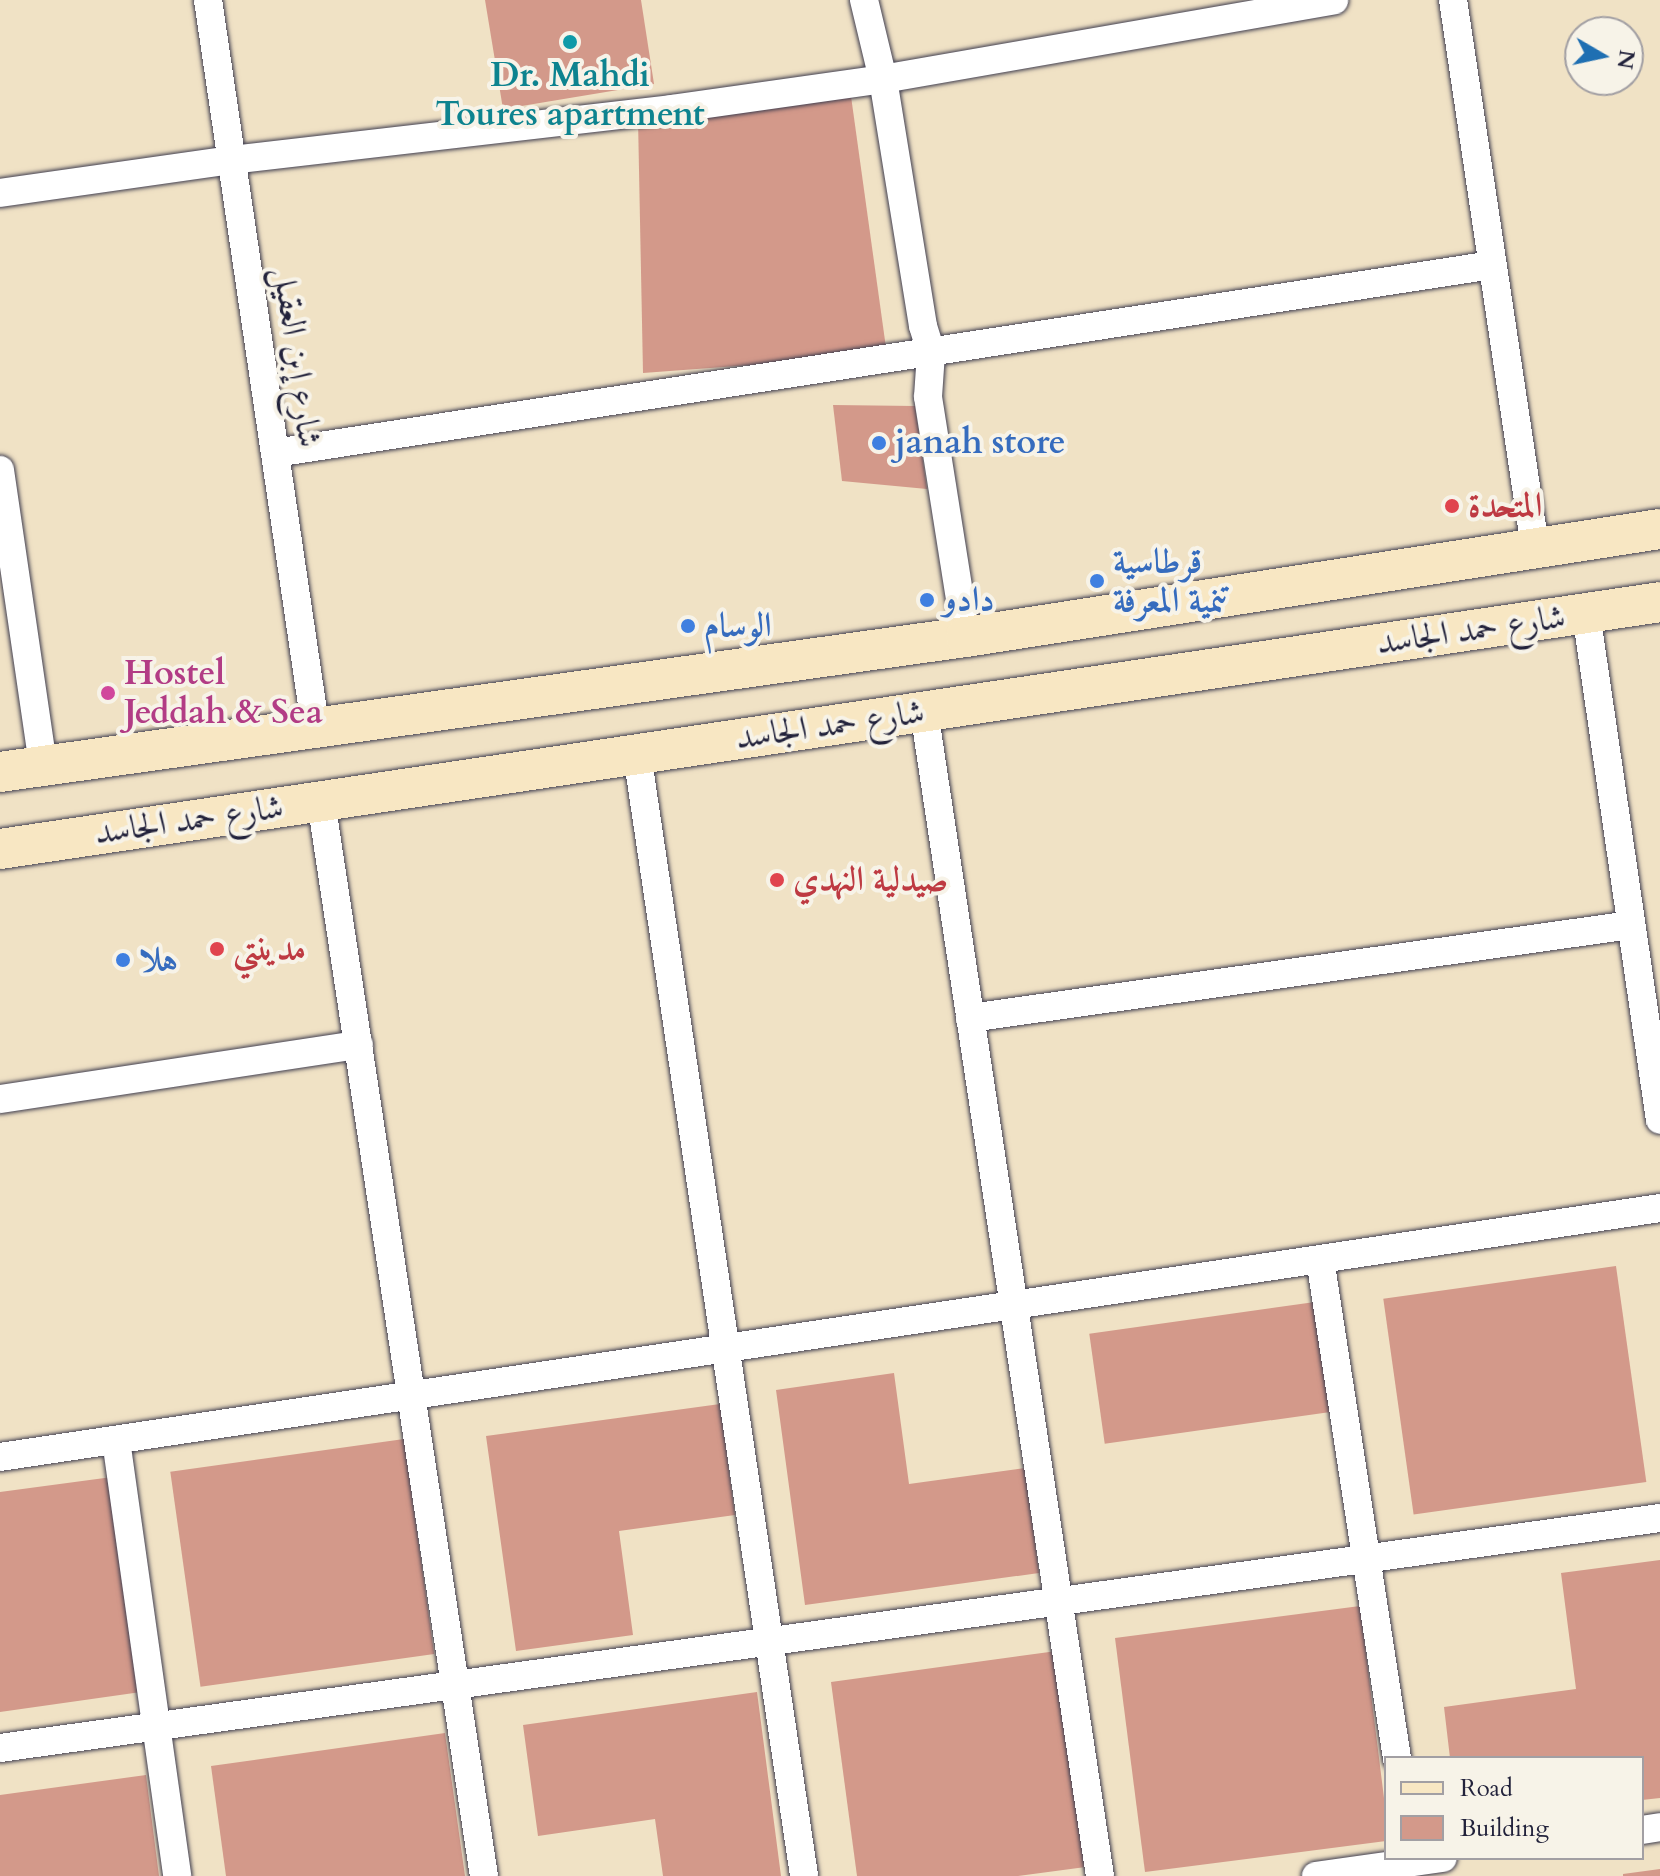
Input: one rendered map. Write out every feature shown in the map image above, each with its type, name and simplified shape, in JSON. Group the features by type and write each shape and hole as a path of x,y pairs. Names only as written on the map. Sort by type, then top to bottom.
{"street":[{"name":"شارع إبن العقيل","path":"208,0 315,725"},
{"path":"864,0 883,79 923,326 931,353 928,397 966,637"},
{"path":"0,193 231,160 672,109 883,79 1334,0"},
{"path":"1453,0 1535,547"},
{"path":"275,453 1492,265"},
{"path":"0,470 43,765"},
{"name":"شارع حمد الجاسد","path":"0,772 315,725 966,637 1660,529"},
{"name":"شارع حمد الجاسد","path":"0,849 1660,602"},
{"path":"1586,613 1660,1120"},
{"path":"924,711 1100,1876"},
{"path":"637,754 804,1876"},
{"path":"321,801 484,1876"},
{"path":"970,1018 1631,925"},
{"path":"0,1099 359,1045"},
{"path":"0,1457 1660,1208"},
{"path":"1320,1259 1397,1756"},
{"path":"116,1440 177,1876"},
{"path":"0,1748 1660,1518"},
{"path":"1316,1876 1434,1860"}],"building":[{"name":"Dr. Mahdi Toures apartment","path":"485,0 641,0 654,84 503,109"},
{"path":"850,89 887,355 643,373 638,119"},
{"name":"janah store","path":"833,405 915,406 927,489 842,481"},
{"path":"1616,1266 1646,1482 1414,1515 1383,1299"},
{"path":"1322,1301 1337,1411 1105,1444 1089,1334"},
{"path":"894,1373 909,1484 1025,1468 1039,1573 805,1605 776,1390"},
{"path":"720,1404 735,1515 619,1531 633,1635 516,1651 486,1436"},
{"path":"404,1439 434,1654 200,1687 170,1472"},
{"path":"112,1477 141,1692 0,1712 0,1492"},
{"path":"1660,1560 1660,1798 1644,1800 1644,1756 1450,1756 1444,1707 1576,1689 1561,1573"},
{"path":"1360,1606 1384,1798 1384,1841 1145,1872 1115,1638"},
{"path":"1064,1650 1093,1866 1018,1876 857,1876 831,1682"},
{"path":"757,1692 781,1876 663,1876 655,1819 538,1836 523,1725"},
{"path":"445,1733 465,1876 226,1876 211,1766"},
{"path":"146,1775 159,1876 0,1876 0,1795"},
{"path":"1660,1869 1660,1876 1623,1876 1623,1874"}],"place":[{"name":"Dr. Mahdi Toures apartment","path":"570,42"},
{"name":"janah store","path":"879,443"},
{"name":"المتحدة","path":"1452,506"},
{"name":"قرطاسية تنمية المعرفة","path":"1097,581"},
{"name":"دادو","path":"927,600"},
{"name":"الوسام","path":"688,626"},
{"name":"Hostel Jeddah & Sea","path":"108,693"},
{"name":"صيدلية النهدي","path":"777,880"},
{"name":"مدينتي","path":"217,949"},
{"name":"هلا","path":"123,960"}]}
